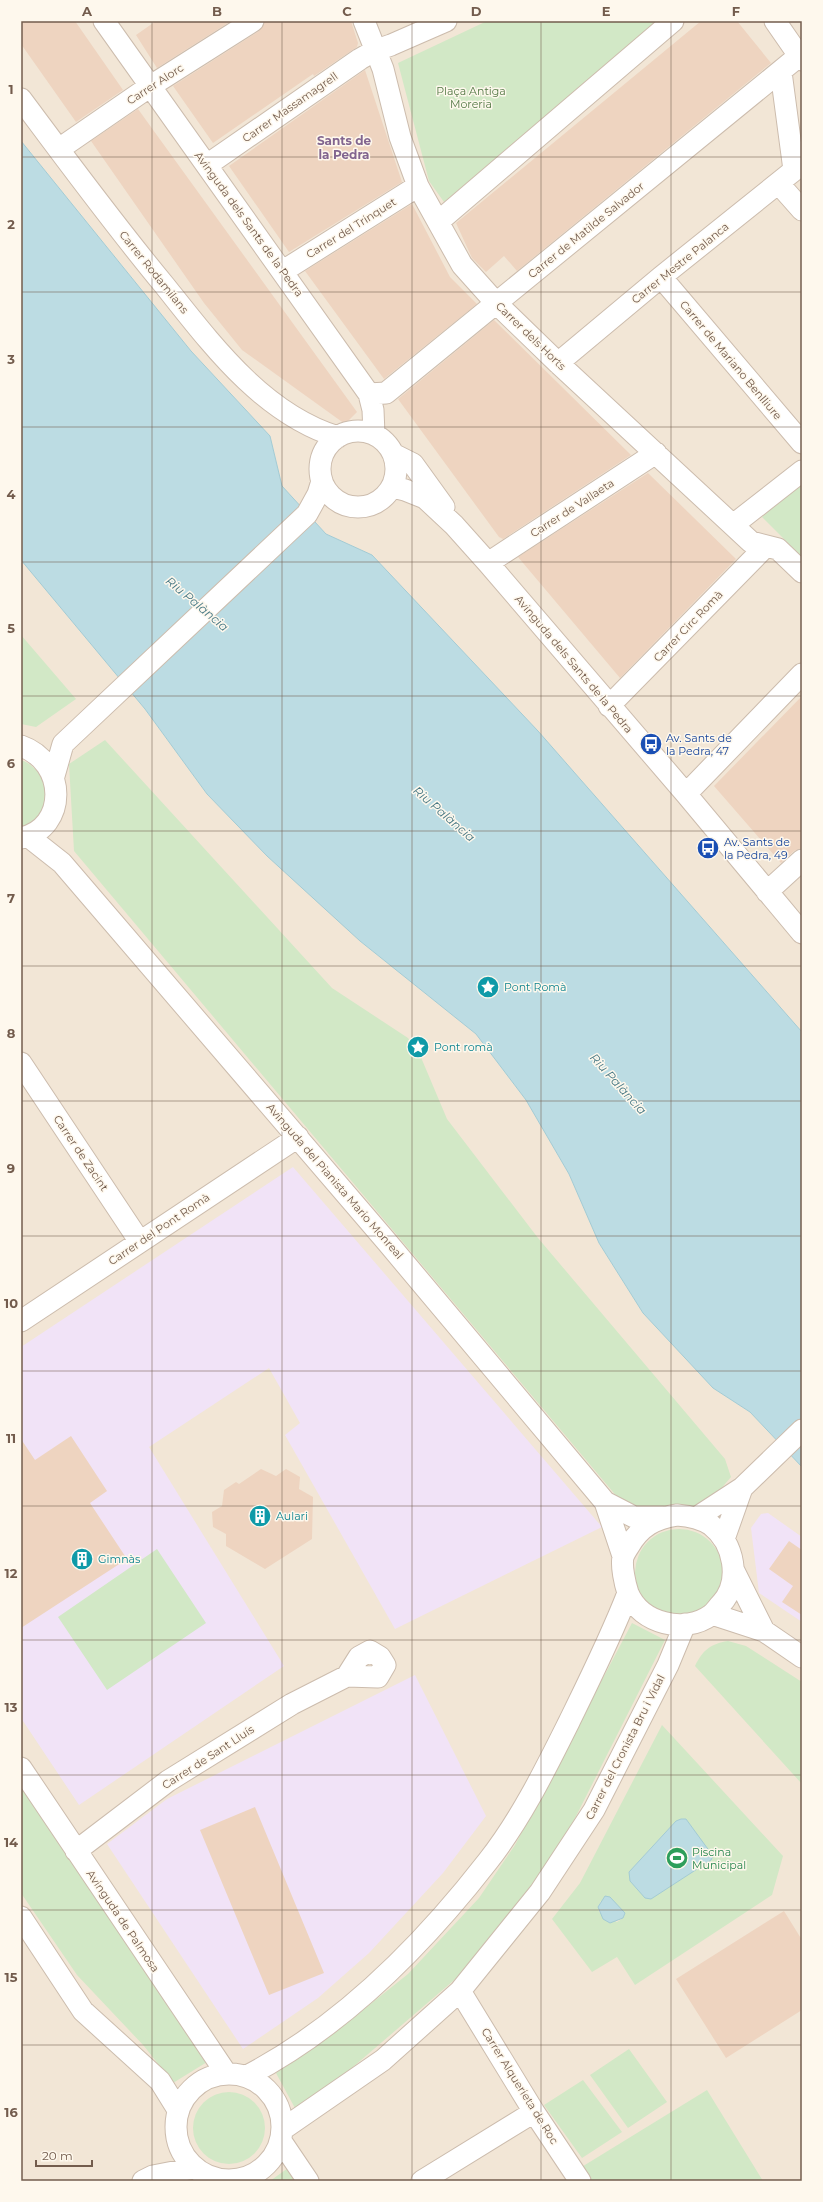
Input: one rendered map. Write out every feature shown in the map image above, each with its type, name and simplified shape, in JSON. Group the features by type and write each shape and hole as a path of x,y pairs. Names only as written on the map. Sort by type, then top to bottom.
{"street":[{"name":"Avinguda dels Sants de la Pedra","path":"104,21 149,87 283,271 369,394 373,410 374,434"},
{"name":"Carrer Alorc","path":"59,149 149,87 252,21"},
{"name":"Carrer dels Horts","path":"364,21 374,51 383,69 400,137 418,186 462,265 496,303 558,363 751,542 778,548 802,572"},
{"path":"374,51 446,21"},
{"path":"438,222 673,21"},
{"path":"775,21 800,58"},
{"name":"Carrer Massamagrell","path":"207,165 374,51"},
{"name":"Carrer de Matilde Salvador","path":"369,394 386,393 800,58"},
{"path":"781,72 792,173 802,210"},
{"name":"Carrer Rodamilans","path":"21,99 135,250 218,352 266,397 332,443"},
{"name":"Carrer Mestre Palanca","path":"558,363 661,277 792,173"},
{"name":"Carrer del Trinquet","path":"283,271 418,186"},
{"name":"Carrer de Mariano Benlliure","path":"661,277 802,443"},
{"path":"356,432 374,434 388,446 393,454 396,472 390,490 382,499 368,506 352,507 343,504 327,490 322,481 320,470 332,443 356,432"},
{"name":"Carrer de Vallaeta","path":"488,563 656,453"},
{"path":"393,454 413,464 432,488 454,525"},
{"path":"733,525 802,471"},
{"path":"25,838 49,819 56,799 54,776 63,744 307,514 318,494 322,481"},
{"path":"390,490 397,488 425,498 454,525"},
{"path":"307,514 326,507 343,504"},
{"name":"Avinguda dels Sants de la Pedra","path":"454,525 686,794 802,933"},
{"name":"Carrer Circ Romà","path":"609,706 766,546"},
{"path":"686,794 802,674"},
{"path":"26,747 63,744"},
{"path":"26,747 45,760 54,776"},
{"name":"Avinguda del Pianista Mario Monreal","path":"49,819 62,863"},
{"name":"Avinguda del Pianista Mario Monreal","path":"25,838 62,863 298,1137 605,1502 623,1556"},
{"path":"767,892 802,860"},
{"name":"Carrer de Zacint","path":"21,1063 140,1242"},
{"name":"Carrer del Pont Romà","path":"21,1321 298,1137"},
{"path":"696,1518 742,1488 802,1430"},
{"path":"724,1539 742,1488"},
{"name":"Avinguda del Pianista Mario Monreal","path":"605,1502 634,1517 664,1516"},
{"path":"247,2076 276,2062 347,2009 408,1954 488,1860 537,1784 611,1637 628,1593 623,1556 635,1536 647,1525 664,1516 677,1515 696,1518 711,1525 724,1539 731,1553 734,1571 764,1631"},
{"path":"628,1593 640,1609 654,1619 672,1625 684,1624 712,1614 724,1601 732,1583 734,1571"},
{"path":"712,1614 764,1631 802,1657"},
{"name":"Carrer del Cronista Bru i Vidal","path":"282,2135 383,2060 460,1991 540,1892 594,1810 668,1665 684,1624"},
{"name":"Carrer de Sant Lluís","path":"76,1851 168,1782 292,1704 347,1676"},
{"name":"Avinguda de Palmosa","path":"21,1768 226,2073"},
{"path":"21,1918 83,2011 160,2081 178,2110"},
{"name":"Carrer Alquerieta de Roc","path":"460,1991 534,2112 580,2181"},
{"path":"282,2135 269,2164 247,2178 221,2181 194,2168 183,2156 176,2140 178,2110 196,2084 226,2073 247,2076 266,2088 279,2107 282,2135 308,2181"},
{"path":"422,2181 534,2112"},
{"path":"148,2178 176,2140"},
{"path":"148,2178 194,2168"}],"shaded area":[{"path":"21,21 802,21 802,1032 538,731 372,555 326,534 282,486 270,436 191,351 21,141"},
{"path":"21,560 145,709 207,794 360,941 476,1034 526,1100 569,1174 599,1243 643,1313 713,1388 750,1412 802,1467 802,2181 21,2181"},
{"path":"293,1167 602,1527 395,1629 285,1435 300,1423 269,1368 149,1447 284,1666 79,1805 21,1718 21,1347"},
{"path":"768,1513 802,1537 802,1622 759,1593 751,1528 761,1514"},
{"path":"415,1675 486,1816 443,1873 369,1953 318,1998 243,2049 107,1844 167,1799"}],"green space":[{"name":"Plaça Antiga Moreria","path":"487,21 659,21 444,202 429,181 398,63"},
{"path":"802,482 802,557 762,517"},
{"path":"21,635 76,699 36,727 21,724"},
{"path":"105,740 332,988 408,1038 420,1055 447,1119 538,1238 725,1459 731,1477 696,1518 634,1517 74,851 69,764"},
{"path":"21,760 29,764 40,775 45,791 45,799 44,807 40,815 32,824 21,830"},
{"path":"679,1529 696,1532 710,1542 720,1556 723,1573 720,1590 710,1604 696,1614 679,1617 662,1614 648,1604 638,1590 635,1573 638,1556 648,1542 662,1532"},
{"path":"157,1549 206,1623 107,1690 58,1617"},
{"path":"632,1623 665,1640 562,1844 474,1963 346,2073 296,2110 276,2073 338,2030 408,1974 479,1898 515,1845"},
{"path":"728,1641 746,1646 802,1682 802,1784 695,1666 704,1652 716,1644"},
{"path":"662,1725 783,1856 772,1895 635,1985 617,1957 592,1972 552,1919 580,1883","holes":["681,1819 629,1872 676,1821","601,1901 625,1913 623,1918 617,1922 599,1912 598,1907"]},
{"path":"21,1783 207,2062 173,2083 144,2046 77,1975 21,1893"},
{"path":"629,2049 667,2102 628,2128 590,2075"},
{"path":"583,2080 622,2132 582,2158 544,2105"},
{"path":"707,2090 763,2181 589,2181 580,2168"},
{"path":"229,2092 249,2098 259,2108 265,2128 259,2148 249,2158 229,2164 209,2158 199,2148 193,2128 199,2108 209,2098"},
{"path":"288,2168 296,2181 270,2181"}],"water":[{"name":"Riu Palància","path":"21,141 191,351 270,436 282,486 326,534 372,555 538,731 802,1032 802,1467 750,1412 713,1388 643,1313 599,1243 569,1174 526,1100 476,1034 360,941 267,856 207,794 145,709 21,560"},
{"name":"Piscina Municipal","path":"686,1819 713,1856 711,1860 651,1899 645,1898 630,1881 629,1872 676,1821"},
{"path":"605,1896 610,1897 625,1913 623,1918 610,1923 603,1919 598,1907"}],"building":[{"path":"21,21 75,21 123,90 76,122 21,44"},
{"path":"156,21 231,21 157,68 136,35"},
{"path":"265,21 351,21 358,43 357,47 314,76 313,74 213,143 173,86 259,31"},
{"path":"701,21 737,21 771,63 517,271 504,256 486,272 472,258 456,223"},
{"path":"365,70 402,182 289,252 229,166"},
{"path":"138,109 357,412 345,424 242,350 204,303 91,141"},
{"path":"412,204 450,277 477,304 384,379 305,271"},
{"path":"494,320 631,455 503,539 499,537 398,399"},
{"path":"648,473 736,559 620,678 518,557"},
{"path":"802,696 802,848 794,851 781,863 714,786"},
{"path":"71,1436 107,1491 90,1503 127,1559 21,1628 21,1439 35,1460"},
{"name":"Aulari","path":"261,1469 276,1476 286,1469 300,1477 299,1489 313,1497 312,1539 265,1569 226,1546 226,1534 213,1527 212,1512 222,1506 224,1490 236,1482 239,1484"},
{"path":"789,1541 802,1550 802,1615 782,1602 793,1586 769,1569"},
{"path":"255,1807 324,1973 269,1995 200,1830"},
{"path":"784,1911 802,1940 802,2010 726,2058 676,1979"}],"place":[{"name":"Av. Sants de la Pedra, 47","path":"651,744"},
{"name":"Av. Sants de la Pedra, 49","path":"708,848"},
{"name":"Pont Romà","path":"488,987"},
{"name":"Pont romà","path":"418,1047"},
{"name":"Aulari","path":"260,1516"},
{"name":"Gimnàs","path":"82,1559"},
{"name":"Piscina Municipal","path":"677,1858"}],"district":[{"name":"Sants de la Pedra","path":"344,148"}]}
